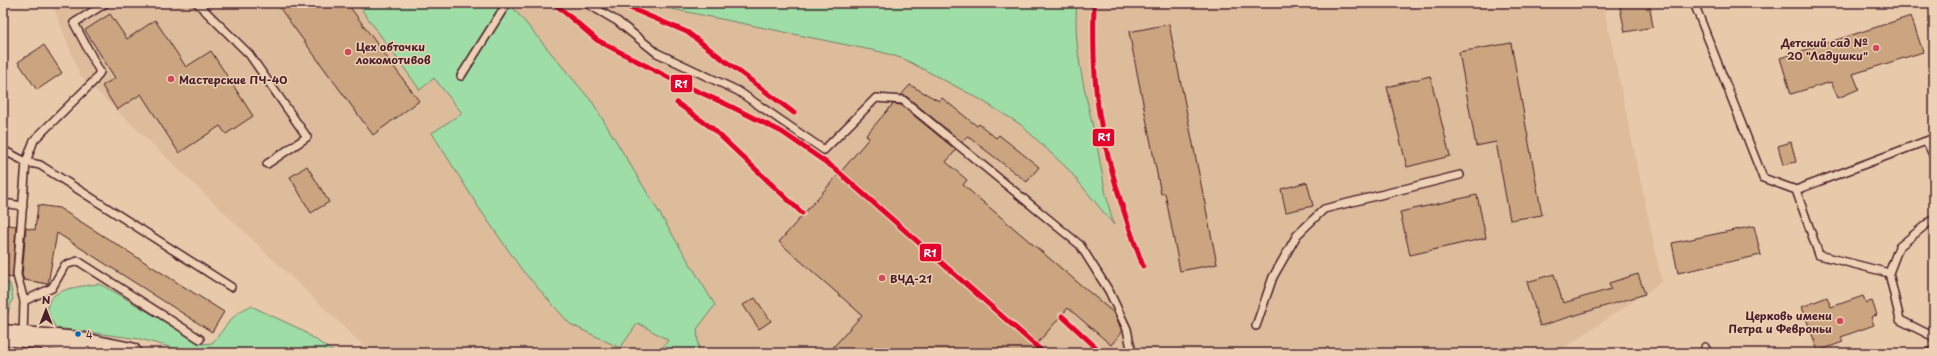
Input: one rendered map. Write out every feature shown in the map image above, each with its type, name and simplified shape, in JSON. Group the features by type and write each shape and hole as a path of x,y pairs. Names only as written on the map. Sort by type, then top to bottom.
{"main road":[{"path":"3,335 23,336 46,346 130,353"}],"lane":[{"path":"23,336 24,301 17,275 26,162 34,140 94,81 100,72 74,23 106,3"},
{"path":"197,3 249,54 308,137 267,164"},
{"path":"461,76 507,3"},
{"path":"586,3 617,21 657,53 738,91 824,150 876,98 903,100 1080,245 1109,291 1127,329 1132,353"},
{"path":"1694,3 1763,178 1796,190 1927,142 1934,138"},
{"path":"1927,142 1934,157"},
{"path":"3,150 8,154 26,162 40,165 232,287"},
{"path":"1256,326 1273,277 1297,235 1324,209 1460,175"},
{"path":"1796,190 1819,255 1889,273"},
{"path":"3,203 23,206"},
{"path":"1934,218 1899,247 1889,273 1900,320 1934,337"},
{"path":"24,301 52,288 65,265 78,261 200,339"},
{"path":"1927,353 1934,351"}],"shaded area":[{"path":"52,3 1603,3 1662,282 1556,353 371,353 80,75"}],"green space":[{"path":"357,3 509,3 593,103 715,305 697,329 699,353 659,353 668,340 638,323 620,348 570,324 522,270 479,208 432,133 462,113 434,78 420,90"},
{"path":"746,3 1077,3 1077,38 1081,73 1106,194 1114,225 1068,169 1020,124 976,97 904,59 881,52 653,5 727,7"},
{"path":"3,280 10,284 13,298 6,318 3,320"},
{"path":"99,284 202,344 212,343 238,313 251,306 300,329 335,353 192,353 140,339 56,328 49,316 48,306 51,299 58,293 67,289"}],"building":[{"name":"Цех обточки локомотивов","path":"276,3 347,3 419,101 373,135"},
{"path":"1619,3 1649,3 1653,27 1625,32"},
{"name":"Мастерские ПЧ-40","path":"110,14 127,39 155,20 186,67 211,51 253,116 226,134 220,126 179,153 141,94 117,110 102,86 115,78 85,30"},
{"path":"1911,16 1923,52 1853,74 1859,89 1838,98 1831,82 1791,94 1780,58"},
{"path":"1169,24 1217,264 1180,271 1165,193 1161,194 1129,32"},
{"path":"1511,43 1542,215 1510,220 1496,142 1476,146 1459,52"},
{"path":"44,45 62,73 37,90 18,62"},
{"path":"1430,76 1450,156 1407,167 1387,87"},
{"path":"910,85 939,101 942,98 977,126 979,124 996,138 999,135 1039,167 1027,182 967,136 962,142 906,96 901,95"},
{"path":"893,104 901,105 956,150 946,162 967,180 963,185 1115,314 1122,332 1111,345 1068,308 1029,353 828,353 862,315 779,242 869,138 866,135"},
{"path":"1791,142 1796,162 1783,165 1778,146"},
{"path":"307,166 329,202 311,213 290,177"},
{"path":"1307,182 1313,206 1286,212 1281,189"},
{"path":"1477,195 1486,238 1410,255 1400,212"},
{"path":"38,205 59,208 224,312 212,332 57,233 48,284 24,280 22,275 26,228 35,230"},
{"path":"3,224 16,226 13,278 3,276"},
{"path":"1754,226 1761,255 1678,273 1672,243"},
{"path":"1554,274 1563,303 1611,289 1609,283 1638,274 1645,294 1540,326 1527,282"},
{"name":"Церковь имени Петра и Февроньи","path":"1863,296 1866,303 1872,301 1877,315 1871,317 1874,325 1841,337 1843,342 1818,351 1802,307 1827,297 1831,307"},
{"path":"755,298 771,321 759,329 743,305"}],"transit line":[{"name":"R1","path":"554,3 597,40 677,82 726,104 782,132 834,168 1044,353"},
{"name":"R1","path":"618,3 687,32 794,113"},
{"name":"R1","path":"1094,3 1094,61 1100,119 1118,193 1143,266"},
{"name":"R1","path":"677,103 712,128 802,213"},
{"name":"R1","path":"1062,316 1102,353"}],"place":[{"name":"Детский сад № 20 \"Ладушки\"","path":"1876,48"},
{"name":"Цех обточки локомотивов","path":"348,52"},
{"name":"Мастерские ПЧ-40","path":"171,79"},
{"name":"ВЧД-21","path":"882,278"},
{"name":"Церковь имени Петра и Февроньи","path":"1840,321"},
{"name":"4","path":"78,334"}]}
